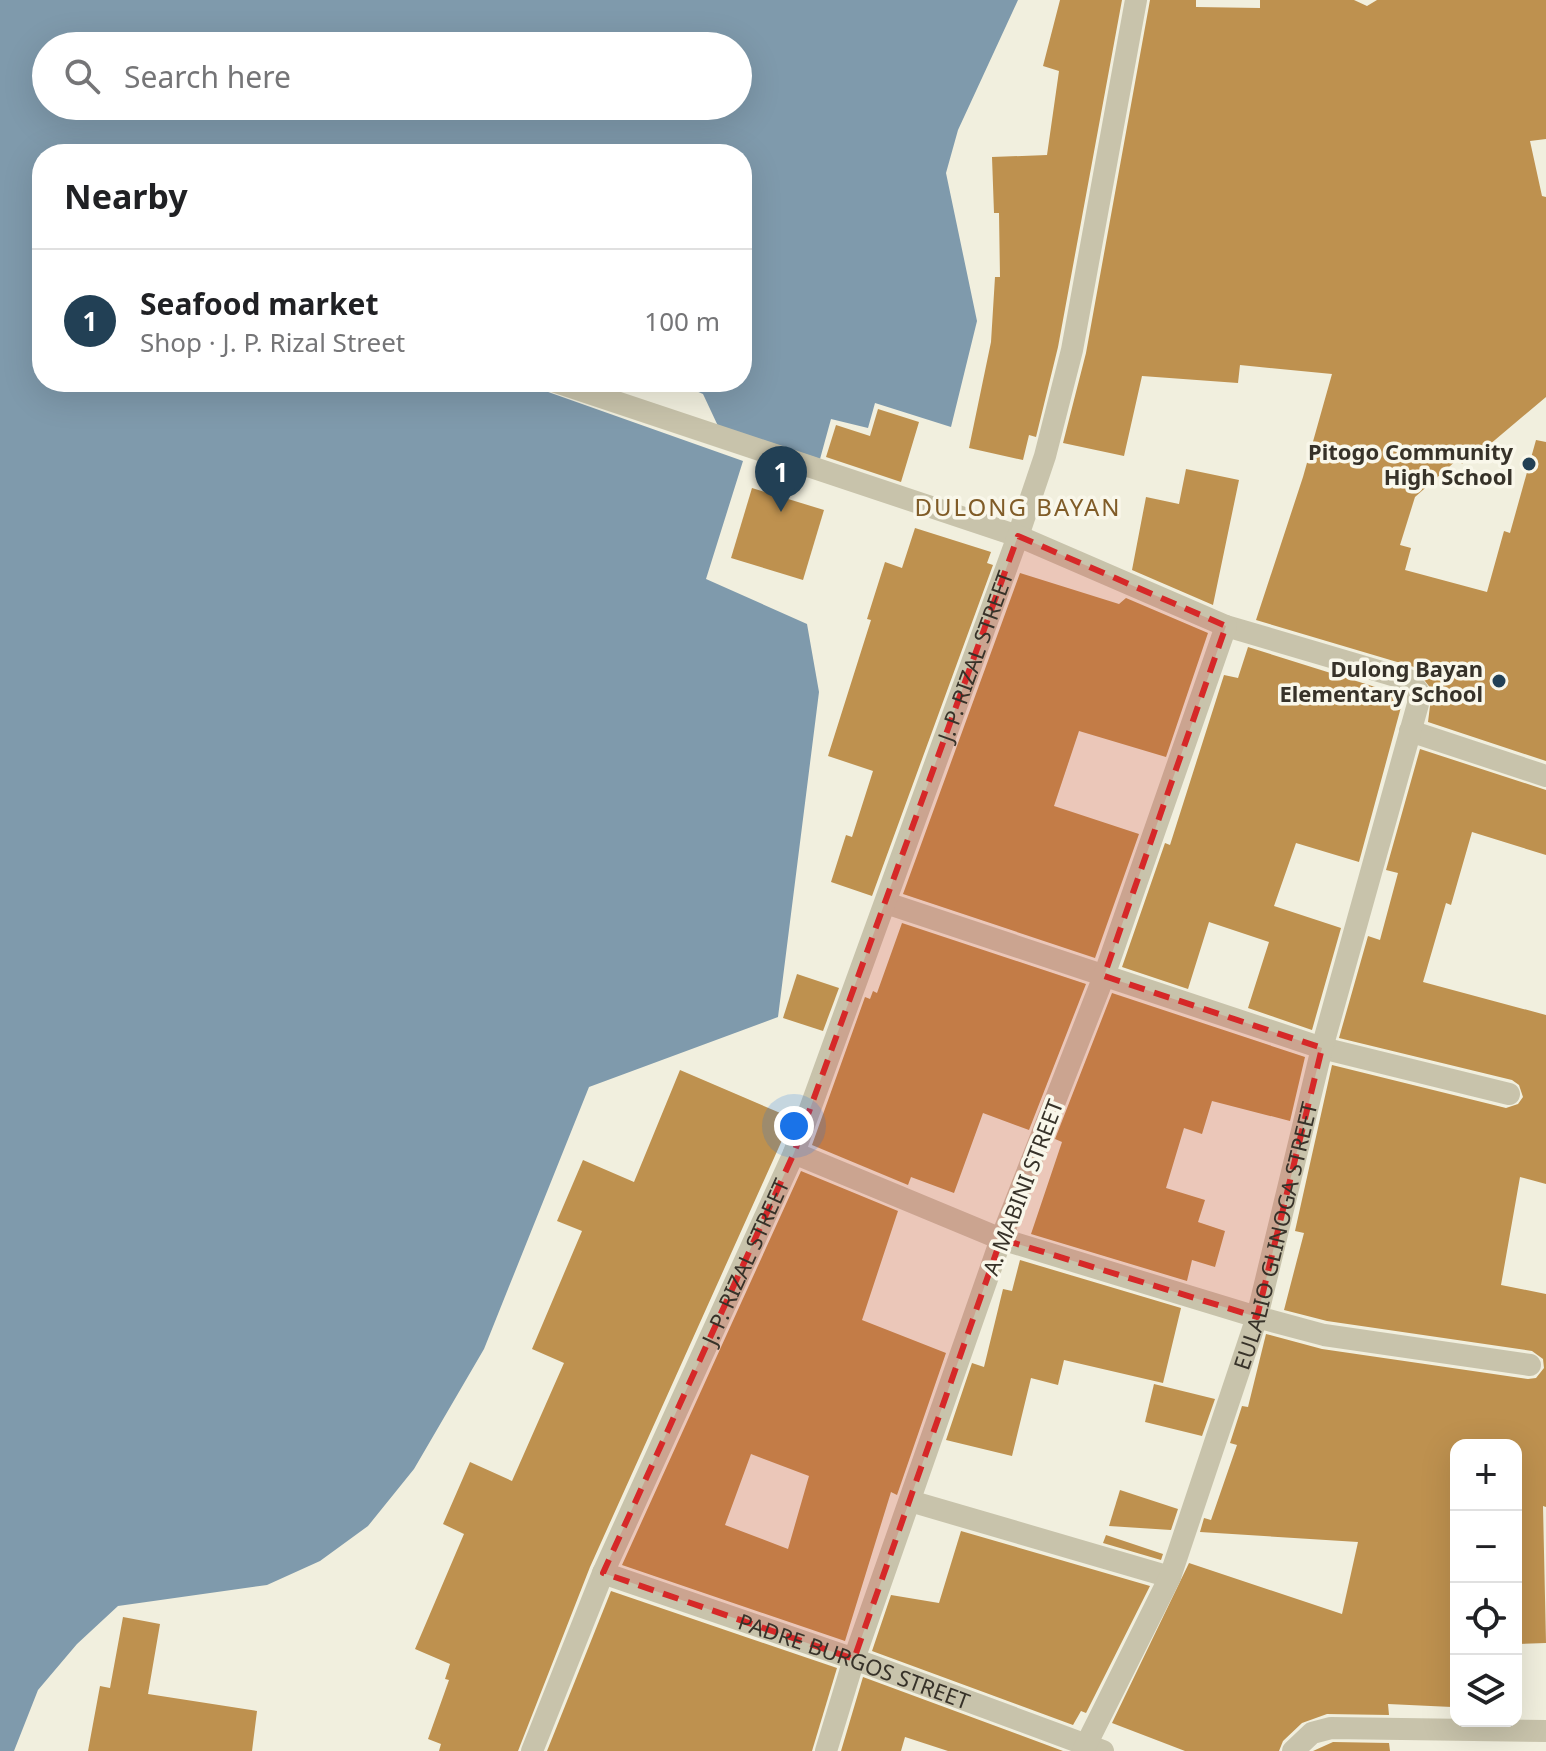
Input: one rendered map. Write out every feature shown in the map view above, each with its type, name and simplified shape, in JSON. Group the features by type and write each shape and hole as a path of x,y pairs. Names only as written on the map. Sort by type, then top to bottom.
{"street":[{"name":"J. P. RIZAL STREET","path":"532,1751 603,1573 794,1153 1018,536 1045,456 1072,350 1136,0"},
{"path":"586,392 1018,536 1226,626"},
{"name":"EULALIO GLINOGA STREET","path":"1091,1749 1170,1577 1257,1317 1322,1048 1418,704 1418,691 1409,680 1226,626"},
{"name":"A. MABINI STREET","path":"826,1751 854,1659 1001,1239 1104,976 1226,626"},
{"path":"1410,731 1546,776"},
{"path":"886,903 1322,1048 1509,1094"},
{"path":"794,1153 1001,1239 1257,1317 1324,1335 1530,1365"},
{"path":"910,1501 1170,1577"},
{"name":"PADRE BURGOS STREET","path":"603,1573 854,1659 1091,1749"},
{"path":"1293,1751 1312,1733 1331,1728 1546,1731"}],"highlighted area":[{"path":"1018,536 1226,626 1104,976 1322,1048 1257,1317 1001,1239 854,1659 603,1573 794,1153"}],"water":[{"path":"0,0 1018,0 958,130 946,173 977,321 951,427 875,403 868,428 831,419 820,459 718,426 703,394 698,392 752,392 752,144 32,144 32,392 548,392 743,461 706,579 807,624 819,692 778,1017 589,1087 484,1349 414,1469 368,1526 320,1561 267,1585 118,1606 77,1644 38,1690 14,1751 0,1751"}],"building":[{"path":"1060,0 1122,0 1058,347 1036,437 1029,435 1023,460 969,448 991,342 995,277 1000,277 999,213 994,213 992,157 1047,155 1059,71 1043,66"},
{"path":"1150,0 1196,0 1196,7 1260,8 1260,0 1354,0 1367,6 1377,0 1546,0 1546,139 1530,141 1542,196 1546,197 1546,397 1489,445 1487,443 1462,464 1458,459 1415,497 1400,545 1411,548 1405,570 1487,592 1504,531 1510,533 1536,440 1546,442 1546,761 1428,722 1432,690 1414,667 1256,620 1303,477 1332,374 1240,365 1238,383 1142,376 1124,456 1063,443 1086,353"},
{"path":"878,409 919,422 901,482 826,457 836,425 870,436"},
{"path":"1186,469 1239,480 1213,605 1132,570 1146,497 1179,504"},
{"path":"752,488 824,510 803,580 731,558"},
{"path":"915,528 991,552 987,563 993,565 872,896 831,882 846,835 852,837 873,771 828,756 871,620 867,619 885,562 902,568"},
{"path":"1020,573 1119,604 1126,598 1208,633 1166,757 1079,731 1054,806 1139,834 1095,958 903,894"},
{"path":"1248,647 1404,696 1359,862 1296,843 1274,906 1341,928 1312,1030 1248,1008 1269,942 1209,922 1188,989 1122,967 1165,843 1170,845 1224,675 1238,678"},
{"path":"1420,749 1546,790 1546,855 1472,832 1451,905 1446,903 1423,982 1546,1015 1546,1184 1520,1177 1501,1285 1546,1294 1546,1507 1543,1506 1546,1643 1522,1644 1522,1439 1450,1439 1450,1707 1388,1704 1389,1715 1327,1714 1302,1723 1283,1741 1279,1751 1185,1751 1112,1723 1189,1563 1342,1614 1358,1542 1200,1532 1204,1518 1211,1520 1237,1445 1230,1443 1242,1406 1248,1407 1266,1334 1322,1349 1528,1379 1536,1378 1544,1368 1543,1359 1532,1351 1327,1321 1284,1310 1304,1233 1295,1231 1332,1065 1506,1108 1518,1104 1523,1097 1519,1085 1512,1080 1339,1038 1368,936 1380,940 1398,873 1386,870"},
{"path":"902,923 1086,984 1029,1130 983,1113 954,1193 911,1177 908,1185 812,1145 865,997 870,999 873,991 877,993"},
{"path":"797,974 839,988 823,1031 783,1018"},
{"path":"1112,993 1305,1057 1290,1121 1212,1101 1202,1134 1184,1128 1166,1188 1205,1200 1198,1222 1225,1231 1215,1267 1192,1260 1187,1281 1031,1234 1062,1142 1055,1139"},
{"path":"680,1070 792,1118 590,1567 518,1751 439,1751 441,1744 428,1739 449,1680 445,1679 450,1664 415,1649 464,1534 443,1524 470,1462 512,1481 564,1363 532,1349 582,1231 557,1221 583,1160 634,1182"},
{"path":"801,1171 898,1211 862,1320 946,1353 897,1495 891,1492 845,1641 622,1565","holes":["751,1454 809,1476 788,1549 725,1525"]},
{"path":"1020,1260 1181,1308 1163,1383 1064,1360 1058,1385 1031,1378 1012,1456 946,1440 972,1363 984,1367 1003,1289 1012,1291"},
{"path":"1154,1384 1215,1399 1202,1436 1145,1422"},
{"path":"1120,1490 1178,1509 1171,1530 1109,1526"},
{"path":"961,1531 1150,1586 1086,1713 1081,1711 1073,1725 872,1651 891,1595 939,1603"},
{"path":"1106,1535 1163,1554 1161,1560 1103,1543"},
{"path":"611,1591 837,1668 812,1751 547,1751"},
{"path":"123,1617 160,1624 148,1694 257,1711 252,1751 88,1751 100,1686 110,1688"},
{"path":"863,1677 1063,1751 948,1751 905,1737 901,1751 841,1751"},
{"path":"1333,1742 1389,1743 1390,1751 1313,1751"}],"place":[{"name":"Pitogo Community High School","path":"1529,464"},
{"name":"Seafood market","path":"781,512"},
{"name":"Dulong Bayan Elementary School","path":"1499,681"}],"district":[{"name":"DULONG BAYAN","path":"1018,506"}]}
